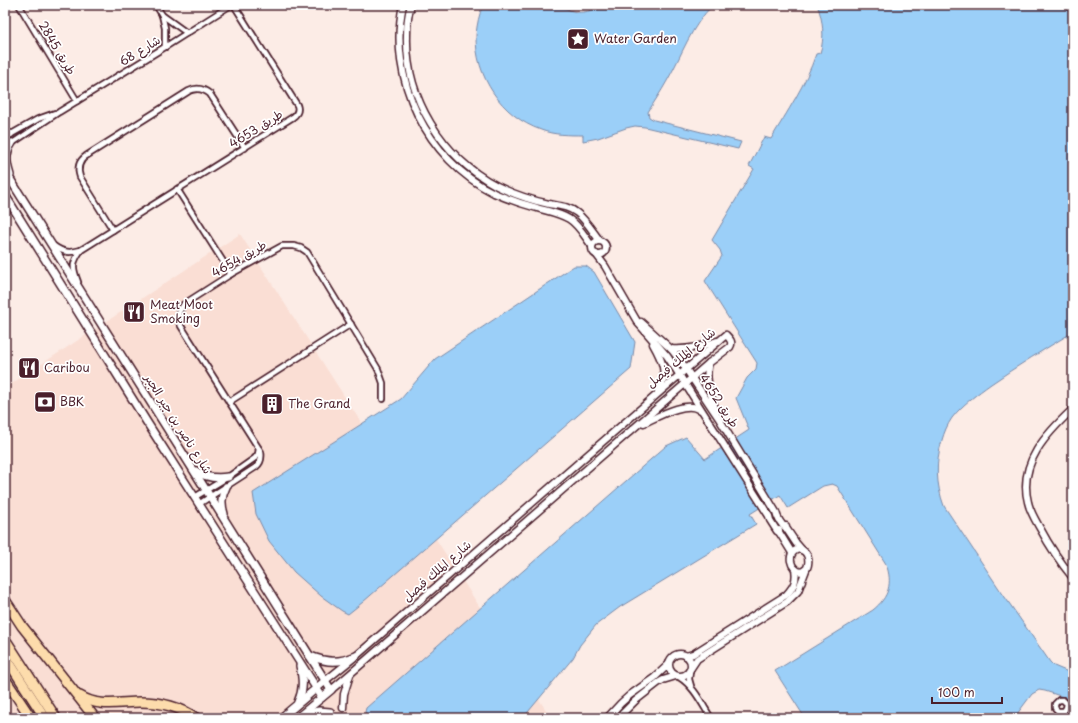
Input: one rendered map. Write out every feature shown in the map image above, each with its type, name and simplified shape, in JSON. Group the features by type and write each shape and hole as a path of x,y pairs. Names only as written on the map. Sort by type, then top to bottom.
{"highway":[{"path":"5,600 22,626 96,718"},
{"path":"5,634 13,651"},
{"path":"5,639 56,718"},
{"path":"5,656 45,718"},
{"path":"5,679 31,718"},
{"path":"72,688 83,698 97,703 112,704 146,702 166,705 179,708 196,718"}],"main road":[{"path":"12,143 6,157 14,185"},
{"name":"شارع ناصر بن جبر الجبر","path":"5,171 331,690"},
{"path":"5,178 14,185"},
{"name":"شارع ناصر بن جبر الجبر","path":"5,195 148,424 322,697"},
{"path":"194,470 210,478 228,477"},
{"path":"226,487 222,494 221,501 226,522"},
{"path":"310,656 328,662 338,662 356,656"},
{"path":"297,704 303,687 303,678 299,660"},
{"name":"شارع الملك فيصل","path":"281,718 325,681"},
{"name":"شارع الملك فيصل","path":"299,716 331,690"},
{"path":"299,716 313,712 330,712"}],"street":[{"name":"طريق 2845","path":"19,5 77,101"},
{"path":"156,5 162,15 165,34 165,47"},
{"name":"شارع 68","path":"5,148 59,112 233,5"},
{"name":"طريق 4653","path":"52,245 64,252 72,253 82,250 297,114 298,107 233,5"},
{"path":"403,5 400,43 406,84 419,118 436,144 457,167 479,184 508,199 559,214 569,219 577,226 592,246 593,251 596,254 603,253"},
{"path":"411,5 407,29 409,65 418,96 428,119 441,139 454,155 482,178 511,193 569,208 578,213 605,246 603,253 605,266"},
{"path":"162,15 187,33"},
{"path":"113,230 80,177 78,171 80,162 86,156 189,91 202,89 210,94 245,148"},
{"name":"شارع 68","path":"7,136 43,116 59,112"},
{"path":"177,189 231,274"},
{"path":"592,246 596,242 600,241"},
{"name":"طريق 4654","path":"259,448 181,326 178,317 184,304 231,274 279,247 286,245 298,247 307,252 352,324 380,373 384,388 383,399"},
{"path":"80,289 74,271 76,258 82,250"},
{"name":"طريق 4652","path":"596,254 605,266 638,323 667,356 715,429 769,516 770,520 792,553"},
{"name":"طريق 4652","path":"632,312 671,349 718,417 784,527 802,550"},
{"path":"229,402 352,324"},
{"name":"شارع الملك فيصل","path":"325,681 356,656 651,398 722,338 726,335 731,340 732,345 730,347 709,363 331,690"},
{"path":"648,336 661,359 664,369 661,387 651,398"},
{"path":"671,349 698,347 722,338"},
{"path":"709,363 707,375 718,417"},
{"path":"636,426 676,409 697,407 703,411"},
{"path":"1073,409 1051,430 1035,453 1028,467 1026,491 1028,504 1047,542 1073,578"},
{"path":"195,497 228,477 255,458 258,454 259,448"},
{"path":"200,504 258,465 262,455 259,448"},
{"path":"618,718 634,701 658,683 677,676 686,675 696,659 787,602 798,591 809,564 806,553 797,549 792,553 791,562 795,569 796,577 791,590 693,654 686,656"},
{"path":"795,569 800,572 806,570"},
{"path":"692,688 689,679 691,663 689,659 682,654 672,656 669,660 669,670 672,674 686,682 692,688 711,718"},
{"path":"607,718 630,695 654,678 668,665"},
{"path":"342,708 350,674"},
{"path":"1066,706 1073,706"}],"shaded area":[{"path":"240,234 551,718 5,718 5,388"}],"water":[{"path":"483,5 560,5 575,12 585,12 600,5 713,5 705,13 693,31 667,81 648,112 649,117 654,120 741,142 738,149 645,127 635,126 626,128 598,138 583,141 583,135 551,133 527,124 503,105 493,93 480,65 476,35 478,20"},
{"path":"817,5 1073,5 1073,332 1001,377 975,396 956,413 947,426 944,435 938,457 937,474 939,490 944,506 1000,590 1050,662 1054,666 1073,674 1073,700 1039,690 1032,694 1014,718 805,718 775,671 873,610 886,595 889,583 886,564 837,486 832,484 823,486 788,508 780,495 750,514 756,524 620,607 596,625 580,645 573,658 523,718 369,718 365,712 366,708 666,446 686,437 705,459 749,430 736,398 747,378 756,369 757,363 705,281 722,256 720,250 712,240 754,169 749,166 764,137 771,139 802,87 816,54 820,53 822,47 823,29 821,16"},
{"path":"574,266 586,266 594,272 635,342 631,369 348,614 321,596 294,572 269,541 256,514 253,493 401,399 435,359"}],"place":[{"name":"Water Garden","path":"578,39"},
{"name":"Meat Moot Smoking","path":"134,312"},
{"name":"Caribou","path":"29,368"},
{"name":"BBK","path":"45,402"},
{"name":"The Grand","path":"272,404"}]}
